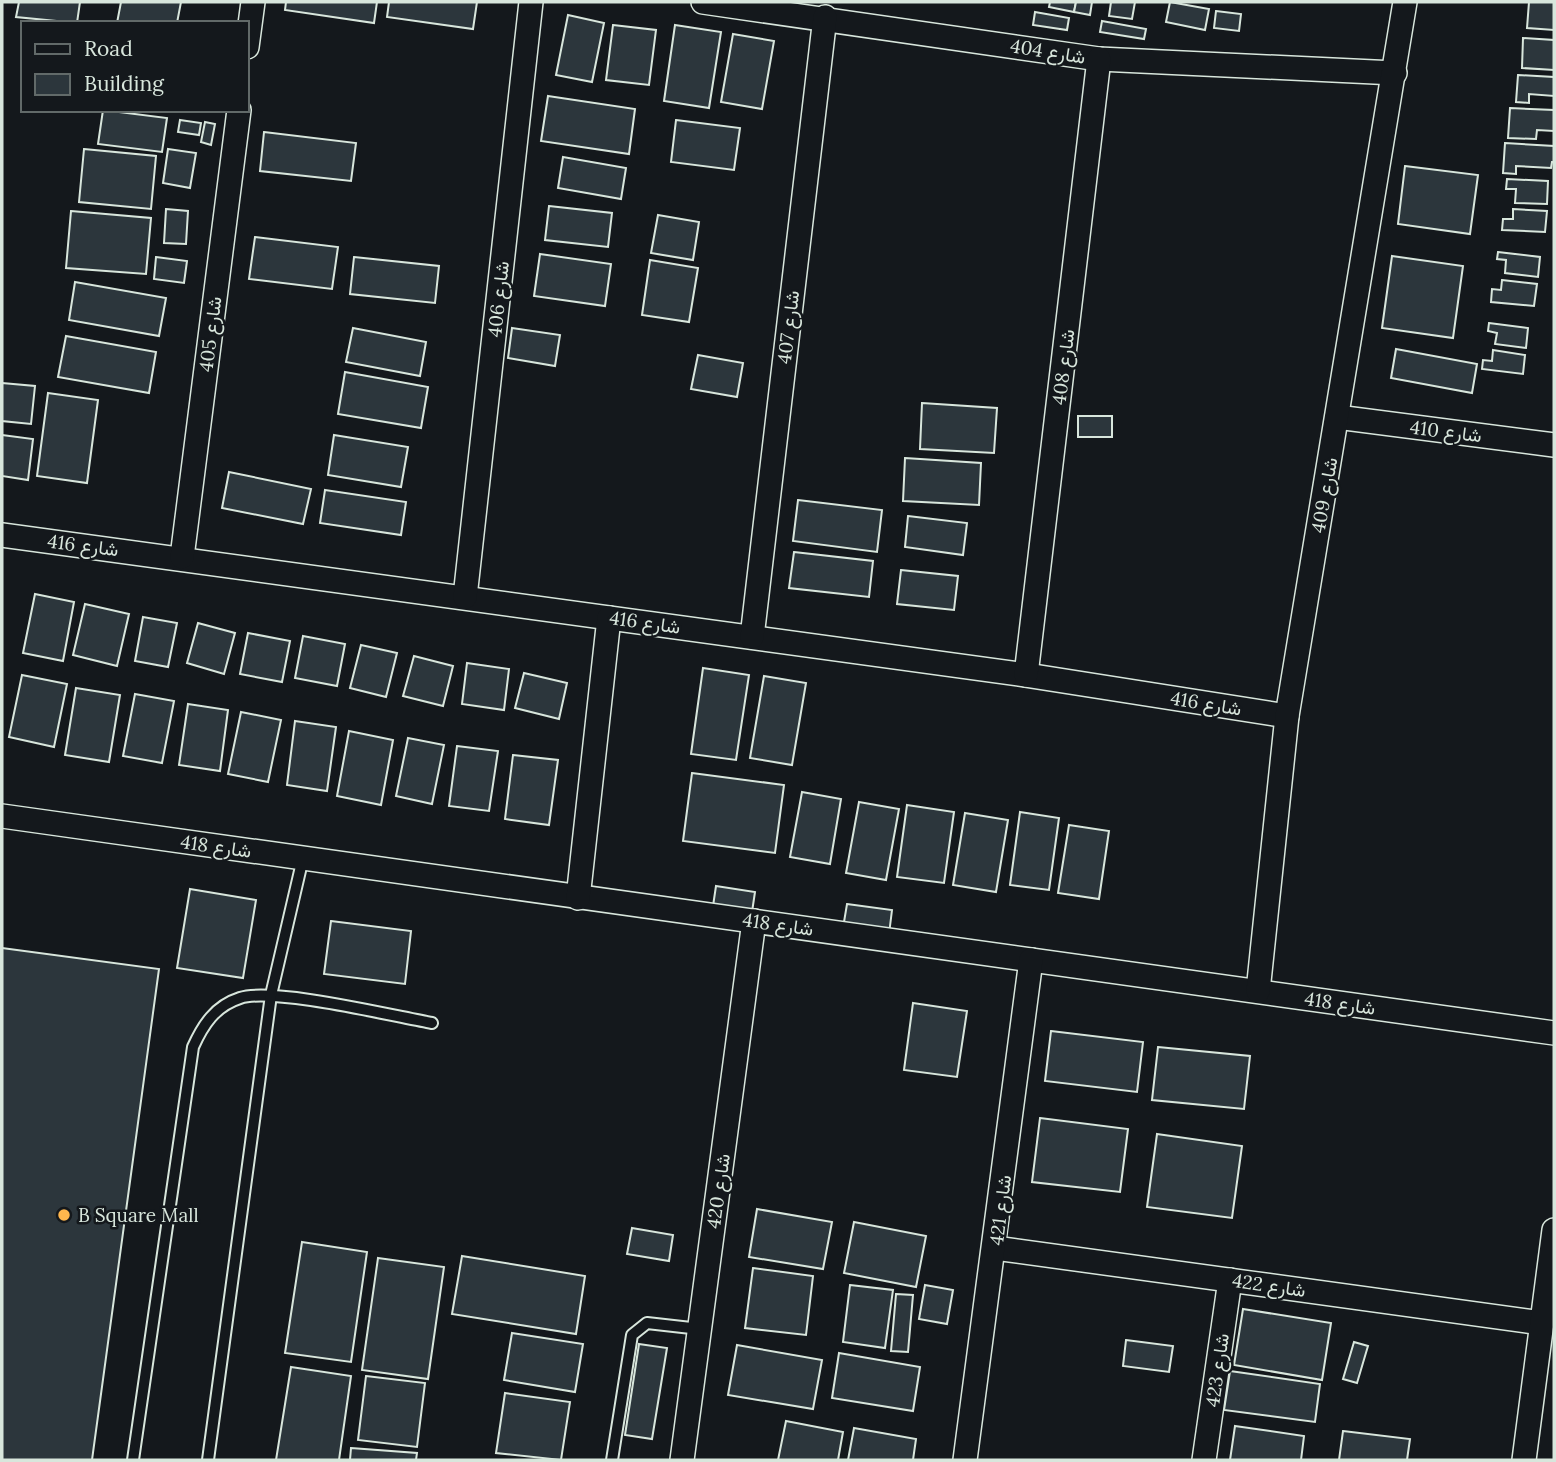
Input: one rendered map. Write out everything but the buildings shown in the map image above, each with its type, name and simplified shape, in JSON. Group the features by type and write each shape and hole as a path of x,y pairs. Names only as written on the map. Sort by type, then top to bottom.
{"street":[{"path":"248,40 253,2"},
{"name":"شارع 406","path":"465,597 531,2"},
{"name":"شارع 404","path":"704,2 1099,59 1395,73"},
{"name":"شارع 409","path":"1258,991 1287,716 1405,2"},
{"name":"شارع 407","path":"752,636 825,18"},
{"name":"شارع 408","path":"1026,675 1099,59"},
{"name":"شارع 405","path":"182,558 239,112"},
{"name":"شارع 410","path":"1337,417 1554,445"},
{"name":"شارع 416","path":"2,535 752,636 1287,716"},
{"path":"578,898 609,618"},
{"name":"شارع 418","path":"2,816 1554,1033"},
{"name":"شارع 420","path":"682,1460 754,921"},
{"name":"شارع 421","path":"965,1460 1031,960"},
{"path":"1524,1460 1554,1230"},
{"name":"شارع 422","path":"995,1248 1542,1323"},
{"name":"شارع 423","path":"1204,1460 1230,1280"}],"lane":[{"path":"208,1460 271,995 303,858"},
{"path":"133,1460 192,1047 203,1025 220,1008 241,997 271,995 432,1023"},
{"path":"612,1460 632,1335 647,1323 700,1329"}],"place":[{"name":"B Square Mall","path":"64,1215"}]}
